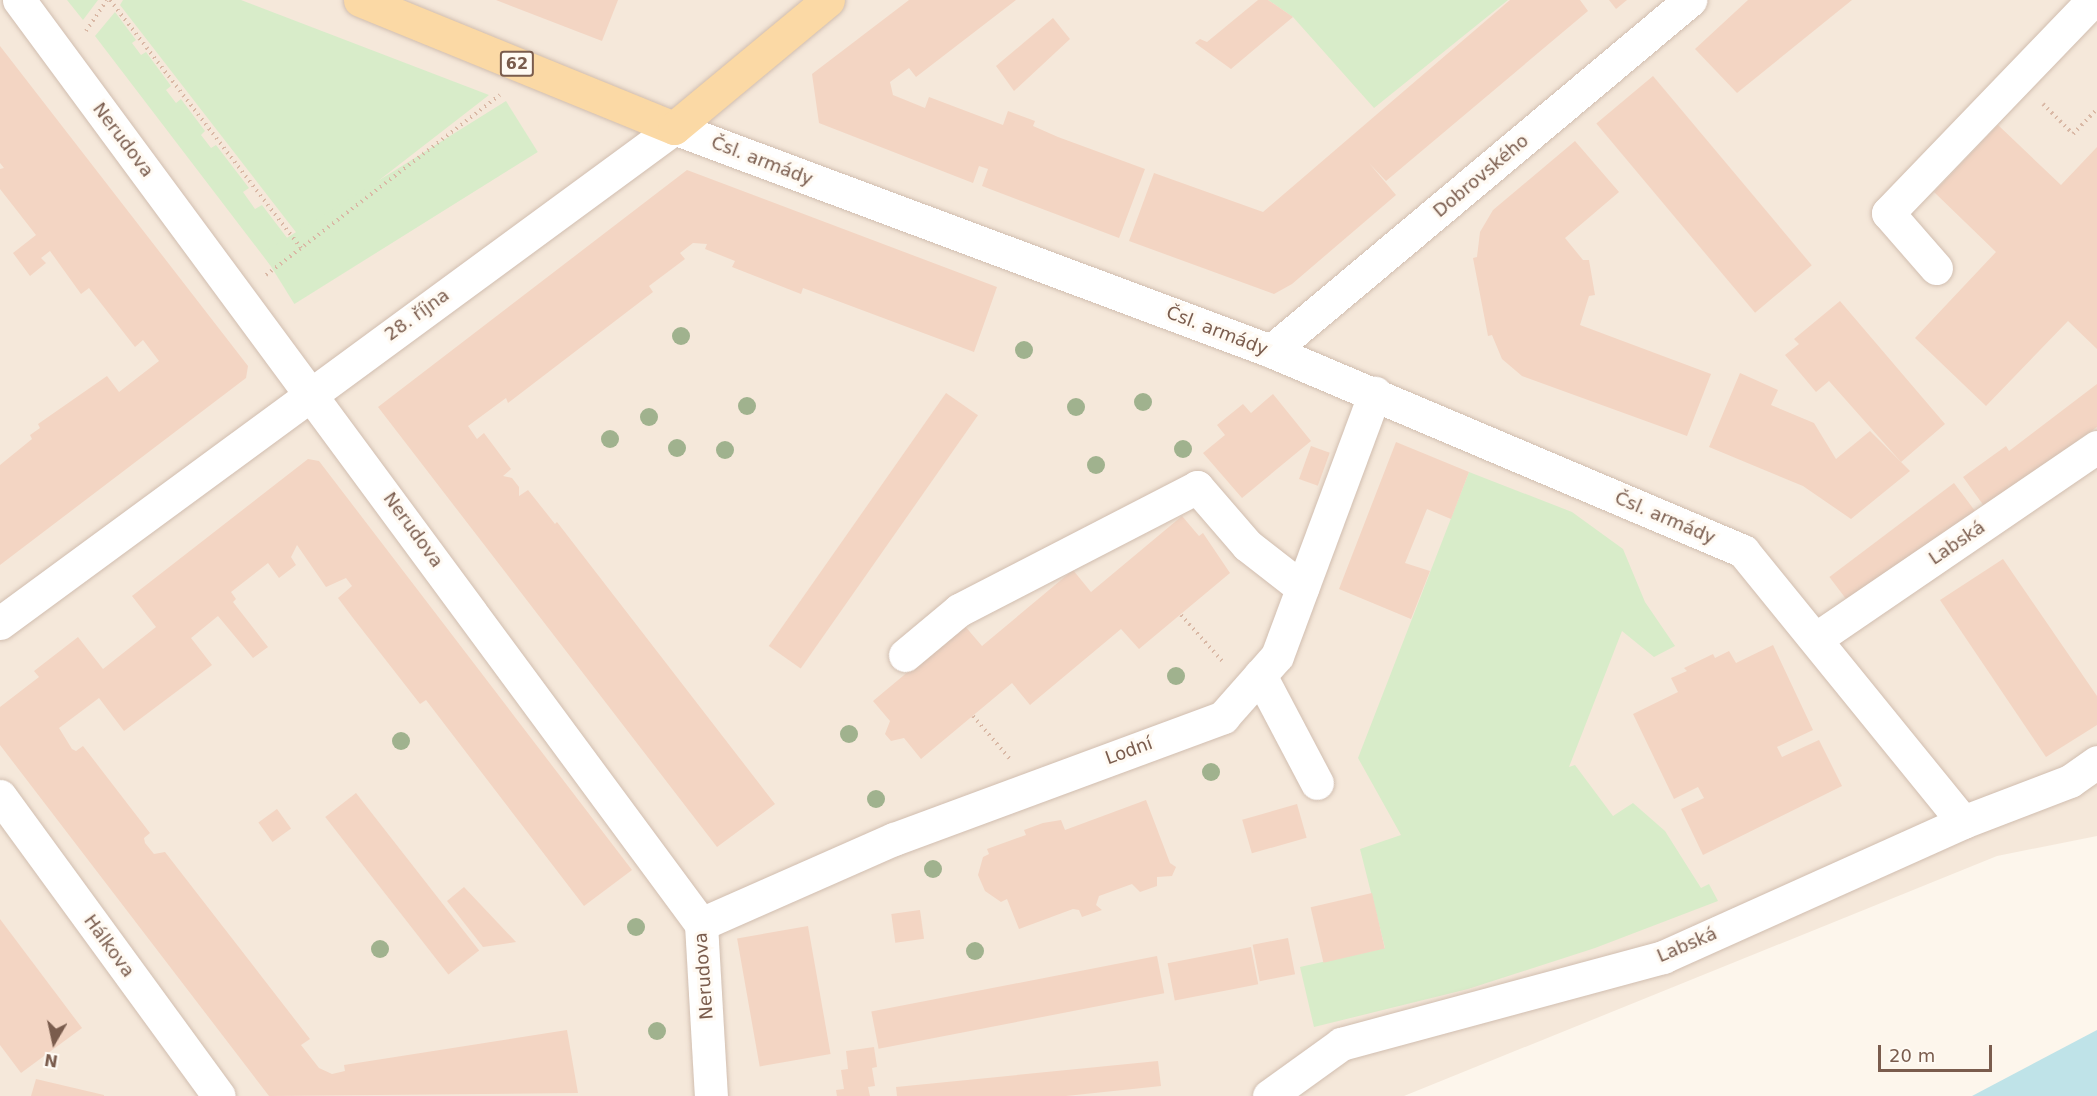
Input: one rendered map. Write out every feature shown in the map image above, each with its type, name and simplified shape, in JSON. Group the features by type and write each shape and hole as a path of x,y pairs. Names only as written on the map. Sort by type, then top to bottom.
{"main road":[{"name":"Čsl. armády","path":"360,0 674,128"},
{"name":"28. října","path":"674,128 828,0"}],"street":[{"name":"Nerudova","path":"19,0 311,392 701,924 711,1096"},
{"name":"Dobrovského","path":"1272,351 1690,0"},
{"path":"1936,268 1888,213 2018,78 2082,4"},
{"name":"Čsl. armády","path":"674,128 1272,351 1743,551 1817,638 1963,822"},
{"name":"28. října","path":"0,623 311,392 674,128"},
{"name":"Lodní","path":"701,924 894,839 1223,717 1277,656 1375,393"},
{"name":"Labská","path":"1817,638 2097,447"},
{"path":"905,655 959,610 1197,487 1247,545 1302,588"},
{"path":"1254,682 1317,783"},
{"name":"Labská","path":"1269,1096 1341,1044 1663,957 1963,822 2070,781 2097,762"},
{"name":"Hálkova","path":"0,796 219,1096"}],"path":[{"path":"110,0 301,248"},
{"path":"239,295 501,95 523,66"},
{"path":"2018,78 2073,134 2097,109"},
{"path":"1181,615 1254,682"},
{"path":"973,716 1035,786"}],"shaded area":[{"path":"0,0 2097,0 2097,836 1997,856 1404,1096 0,1096"}],"green space":[{"path":"67,0 98,0 83,20"},
{"path":"123,0 241,0 489,95 302,240 120,5"},
{"path":"1268,0 1508,0 1374,108 1293,17"},
{"path":"115,12 136,40 132,43 141,55 146,52 171,86 166,90 176,103 181,99 205,131 201,135 211,148 216,145 249,188 243,192 255,209 262,205 294,247 270,265 95,36"},
{"path":"506,101 538,152 294,304 263,253"},
{"path":"1469,472 1572,512 1623,549 1645,602 1675,646 1654,657 1622,631 1569,767 1575,765 1613,816 1633,803 1665,831 1701,888 1709,884 1718,901 1595,948 1468,989 1314,1027 1300,967 1385,948 1360,849 1401,835 1358,758"}],"water":[{"path":"2097,1030 2097,1096 1972,1096"}],"building":[{"path":"496,0 618,0 602,41"},
{"path":"909,0 1016,0 916,77 909,68 890,82 893,95 925,108 929,97 1003,125 1008,111 1035,121 1033,126 1058,137 1145,169 1119,238 982,186 988,169 979,166 973,183 819,123 812,74"},
{"path":"1258,0 1268,0 1293,17 1231,69 1195,43 1200,39 1207,42"},
{"path":"1510,0 1580,0 1588,11 1386,181 1369,163 1396,195 1292,284 1274,294 1129,241 1154,173 1263,212"},
{"path":"1609,0 1627,0 1616,9"},
{"path":"1748,0 1852,0 1737,93 1695,49"},
{"path":"1053,18 1070,39 1014,91 996,66"},
{"path":"0,46 248,366 246,378 0,565 0,465 32,439 30,435 40,428 38,424 107,376 119,392 159,361 143,340 135,347 89,288 81,294 50,251 41,258 46,263 30,276 13,253 36,235 0,189 0,169 4,168 0,163"},
{"path":"1653,76 1812,265 1755,313 1596,124"},
{"path":"1998,125 2061,185 2097,147 2097,349 2068,321 1986,406 1915,338 1996,252 1934,192"},
{"path":"1575,141 1619,192 1565,238 1583,260 1589,260 1595,295 1589,296 1580,325 1711,374 1687,436 1522,376 1502,359 1492,335 1488,336 1473,258 1477,257 1480,232 1493,210"},
{"path":"687,170 997,287 974,352 803,288 801,294 732,267 735,261 705,249 707,244 693,243 680,253 685,259 649,286 653,292 508,403 506,398 468,426 477,439 484,433 511,469 503,476 512,478 519,487 519,496 528,490 555,524 557,522 775,804 717,847 378,407"},
{"path":"1840,301 1945,424 1901,462 1829,381 1816,392 1785,355 1799,344 1794,339"},
{"path":"1740,373 1778,390 1771,405 1814,423 1836,459 1870,431 1910,471 1851,519 1803,486 1709,447"},
{"path":"2097,384 2097,427 1984,506 1963,477 2006,446 2009,451"},
{"path":"946,393 978,415 801,668 769,646"},
{"path":"1273,394 1311,441 1242,498 1203,453 1225,435 1217,425 1243,404 1251,413"},
{"path":"1396,442 1469,472 1451,519 1427,509 1405,563 1430,571 1411,619 1339,589"},
{"path":"1311,446 1330,453 1318,486 1299,479"},
{"path":"308,459 319,461 632,870 584,906 426,700 420,704 338,598 352,586 346,578 326,587 297,545 291,557 296,565 279,578 268,563 231,592 236,599 233,602 268,647 253,658 218,616 191,638 212,665 124,731 99,698 59,728 72,749 76,751 83,746 150,833 144,838 145,843 154,854 165,852 310,1039 301,1045 319,1068 332,1074 345,1071 344,1065 567,1030 578,1093 269,1096 0,745 0,707 39,677 34,671 78,637 103,669 156,627 132,596"},
{"path":"1954,483 1975,511 1850,605 1829,577"},
{"path":"1182,516 1199,536 1203,533 1230,573 1139,649 1121,629 1030,705 1012,683 921,759 904,738 891,741 885,734 890,721 873,701 964,625 982,646 1073,570 1091,592"},
{"path":"2003,559 2097,696 2097,725 2046,757 1940,600"},
{"path":"1773,645 1813,730 1777,747 1782,757 1819,740 1842,786 1703,855 1681,809 1704,798 1698,787 1674,799 1633,714 1678,692 1671,678 1687,671 1684,668 1713,654 1715,658 1729,651 1736,663"},
{"path":"356,793 479,951 448,975 325,817"},
{"path":"1146,800 1170,863 1176,867 1172,876 1157,877 1157,886 1140,892 1132,884 1099,896 1096,905 1102,910 1082,917 1079,910 1073,909 1019,929 1007,899 1001,902 985,891 978,875 983,857 989,854 987,849 1026,835 1024,830 1043,823 1061,820 1065,830"},
{"path":"1297,804 1307,838 1252,853 1242,820"},
{"path":"277,809 291,828 272,842 258,823"},
{"path":"464,887 516,942 483,947 447,901"},
{"path":"1372,893 1385,949 1323,963 1311,907"},
{"path":"920,910 924,939 895,943 891,914"},
{"path":"0,919 82,1028 21,1073 0,1045"},
{"path":"808,926 831,1054 760,1067 737,939"},
{"path":"1288,938 1295,974 1260,981 1253,945"},
{"path":"1251,947 1258,984 1175,1001 1168,963"},
{"path":"1157,956 1164,993 879,1049 871,1012"},
{"path":"874,1047 877,1067 872,1068 875,1086 868,1087 870,1096 837,1096 836,1090 844,1089 841,1070 848,1069 846,1051"},
{"path":"1158,1061 1161,1086 1066,1096 897,1096 896,1087"},
{"path":"36,1079 104,1095 104,1096 31,1096"}]}
